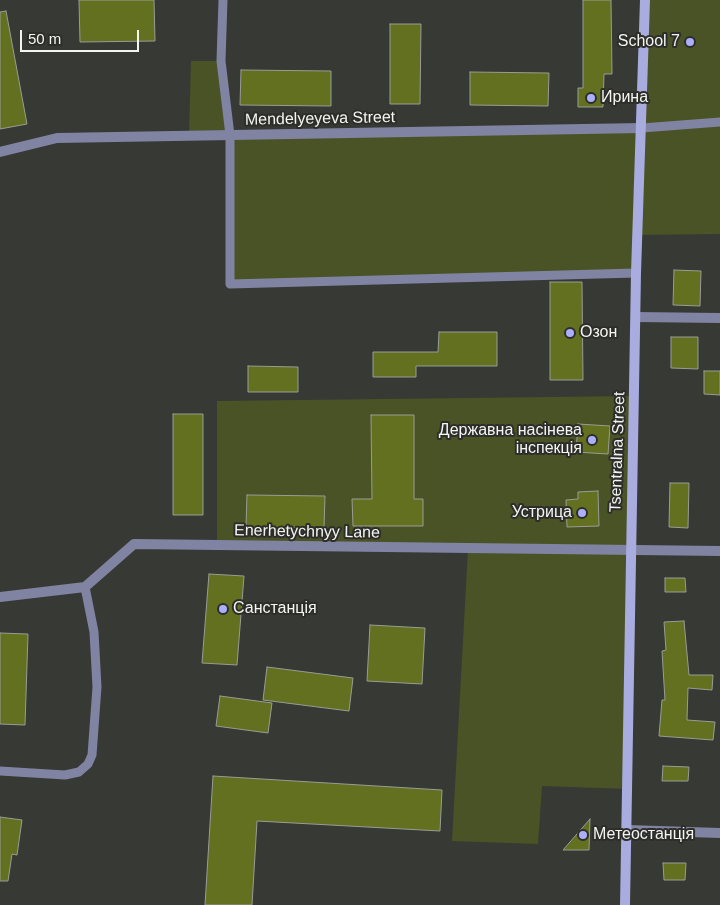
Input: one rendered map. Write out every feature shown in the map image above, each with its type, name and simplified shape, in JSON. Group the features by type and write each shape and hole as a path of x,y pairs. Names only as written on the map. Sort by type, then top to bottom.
{"main road":[{"name":"Tsentralna Street","path":"625,905 628,830 630,550 636,273 645,0"}],"street":[{"name":"Mendelyeyeva Street","path":"0,152 57,138 642,128"},
{"path":"636,317 720,318"},
{"name":"Enerhetychnyy Lane","path":"85,587 134,544 720,551"},
{"path":"0,597 85,587"},
{"path":"628,830 720,833"}],"lane":[{"path":"223,0 222,62 230,135 230,284 636,273"},
{"path":"642,128 720,122"},
{"path":"0,771 65,775 79,772 88,764 92,755 97,687 94,632 85,587"}],"green space":[{"path":"645,0 720,0 720,234 637,235 636,273 230,284 230,135 642,128"},
{"path":"191,61 221,61 230,135 189,136"},
{"path":"635,396 628,789 542,786 538,844 452,841 468,549 217,545 217,401"}],"building":[{"path":"79,0 154,0 155,41 80,42"},
{"path":"583,0 611,0 612,74 604,74 603,107 578,107 578,88 583,88"},
{"path":"6,11 27,124 0,129 0,12"},
{"path":"390,24 421,24 420,104 390,104"},
{"path":"241,70 331,71 331,106 240,105"},
{"path":"470,72 549,73 548,106 470,105"},
{"path":"674,270 701,271 700,306 673,305"},
{"path":"550,282 582,282 583,380 550,380"},
{"path":"439,332 497,332 497,366 416,366 416,377 373,377 373,352 438,352"},
{"path":"671,337 698,337 698,369 671,368"},
{"path":"248,366 298,367 298,392 248,392"},
{"path":"704,371 720,371 720,395 704,394"},
{"path":"173,414 203,414 203,515 173,515"},
{"path":"371,415 414,415 414,499 423,499 423,526 353,526 352,499 372,499"},
{"path":"578,424 610,426 608,454 576,452"},
{"path":"670,483 689,483 688,528 669,527"},
{"name":"Устрица","path":"598,491 599,526 567,527 566,500 578,499 578,492"},
{"path":"247,495 325,496 324,528 246,527"},
{"path":"209,574 244,576 237,665 202,663"},
{"path":"665,578 685,578 686,592 665,592"},
{"path":"684,621 689,675 713,675 712,690 688,688 687,720 715,722 713,740 659,736 662,700 665,700 662,651 666,650 664,622"},
{"path":"370,625 425,628 422,684 367,681"},
{"path":"0,633 28,634 25,725 0,724"},
{"path":"267,667 353,678 349,711 263,700"},
{"path":"220,696 272,703 268,733 216,726"},
{"path":"663,766 689,767 688,781 662,781"},
{"path":"213,776 442,790 440,831 257,821 252,905 205,905"},
{"path":"0,817 22,820 17,855 12,854 8,881 0,881"},
{"name":"Метеостанція","path":"590,819 589,850 563,850"},
{"path":"663,863 686,863 685,880 664,880"}],"place":[{"name":"School 7","path":"690,42"},
{"name":"Ирина","path":"591,98"},
{"name":"Озон","path":"570,333"},
{"name":"Державна насiнева iнспекцiя","path":"592,440"},
{"name":"Устрица","path":"582,513"},
{"name":"Санстанція","path":"223,609"},
{"name":"Метеостанція","path":"583,835"}]}
